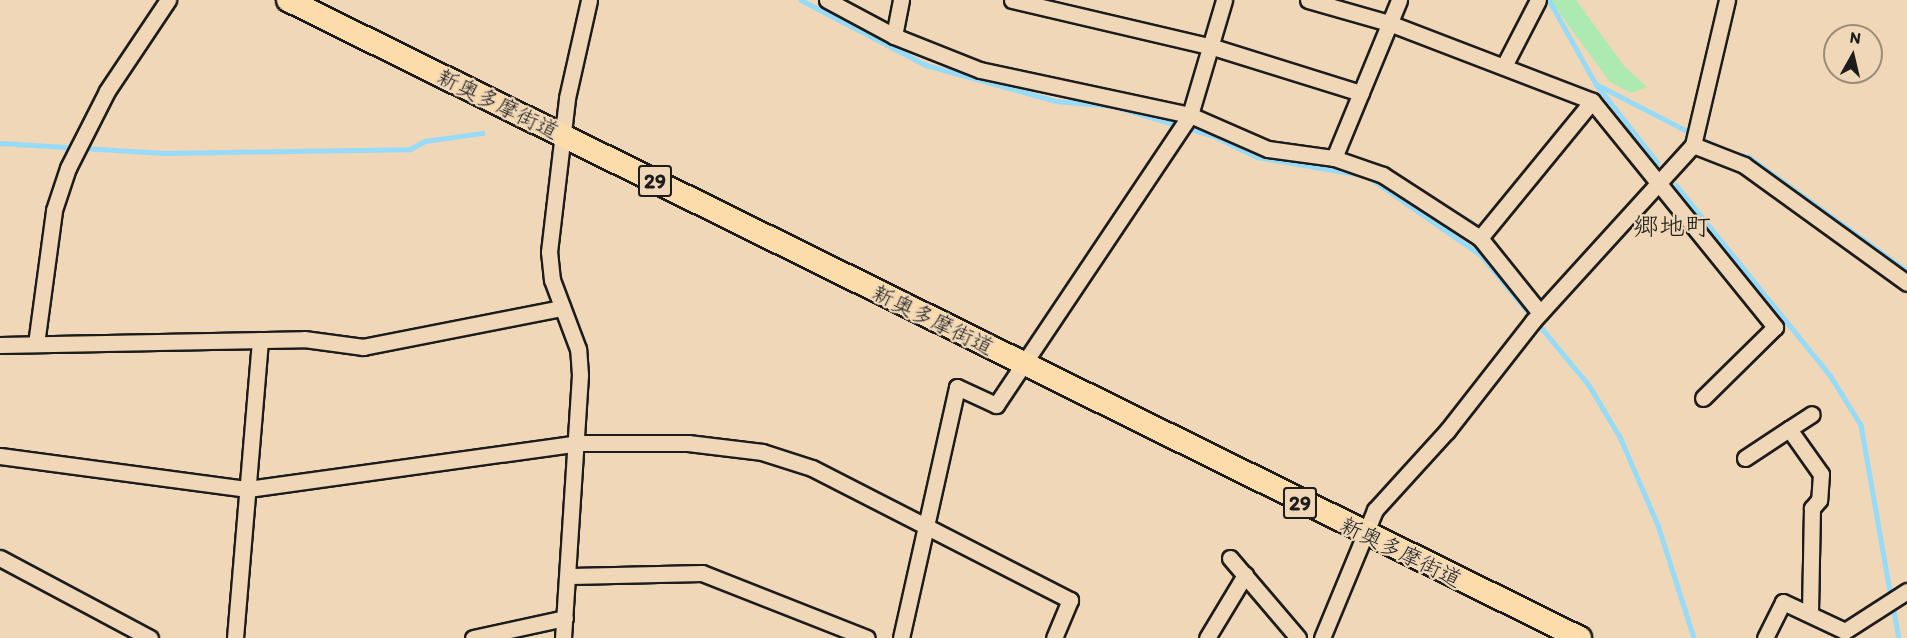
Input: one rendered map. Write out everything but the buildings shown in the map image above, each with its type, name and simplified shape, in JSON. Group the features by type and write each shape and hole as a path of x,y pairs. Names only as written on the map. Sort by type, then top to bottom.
{"main road":[{"name":"新奥多摩街道","path":"288,0 1362,534 1580,638"}],"street":[{"path":"36,344 54,210 79,147 168,0"},
{"path":"563,638 571,576 578,443 578,349 562,308 549,252 565,136 567,98 589,0"},
{"path":"827,0 894,36 980,70 1188,117 1268,149 1334,158 1383,175 1480,238 1537,316"},
{"path":"894,36 901,0"},
{"path":"1012,0 1213,47 1361,93"},
{"path":"901,638 928,528 957,387 996,405 1188,117 1213,47 1224,0"},
{"path":"1308,0 1389,23 1592,101 1775,327 1703,398"},
{"path":"1334,158 1399,0"},
{"path":"1504,66 1538,0"},
{"path":"1322,638 1362,534 1375,510 1447,431 1537,316 1658,184 1695,139 1727,0"},
{"path":"1480,238 1592,101"},
{"path":"1695,139 1744,165 1907,284"},
{"path":"0,345 260,340 363,347 562,308"},
{"path":"235,638 260,340"},
{"path":"1745,458 1812,414"},
{"path":"1789,429 1821,474 1819,500 1812,508 1810,614"},
{"path":"0,456 248,489 578,443 688,443 762,452 812,468 1070,600 1054,638"},
{"path":"0,558 150,638"},
{"path":"1230,558 1298,638"},
{"path":"571,576 702,573 867,638"},
{"path":"1207,638 1245,575"},
{"path":"1765,638 1783,602 1845,631 1903,593"},
{"path":"472,638 565,618"}],"green space":[{"path":"1550,0 1576,0 1624,66 1647,87 1631,93 1610,82"}],"waterway":[{"path":"801,0 926,65 1056,101 1113,106 1214,136 1257,157 1367,176 1481,255 1589,385 1620,437 1658,525 1694,638"},
{"path":"1549,0 1596,84 1658,163"},
{"path":"1596,84 1716,146"},
{"path":"0,143 164,153 410,149 425,141 482,133"},
{"path":"1732,153 1749,157 1907,271"},
{"path":"1676,185 1830,375 1861,425 1891,597"},
{"path":"1893,605 1899,638"}],"district":[{"name":"郷地町","path":"1672,227"}]}
